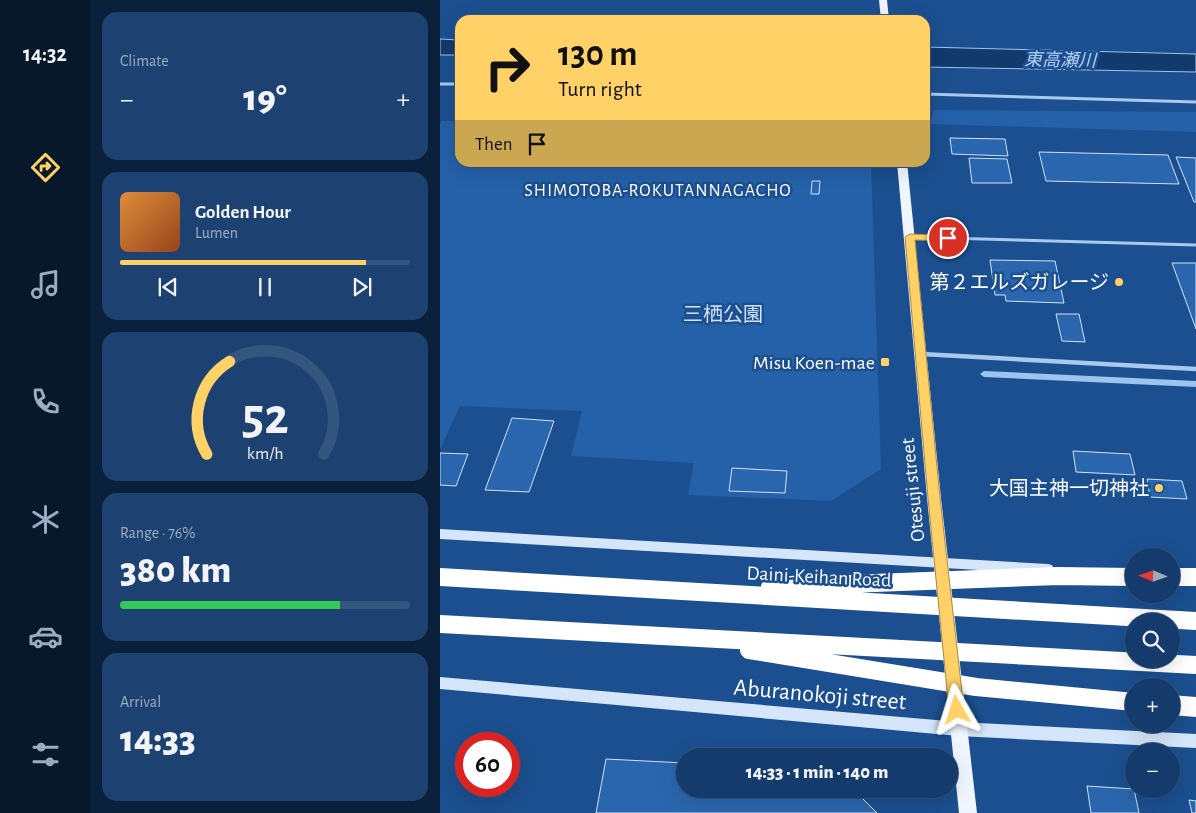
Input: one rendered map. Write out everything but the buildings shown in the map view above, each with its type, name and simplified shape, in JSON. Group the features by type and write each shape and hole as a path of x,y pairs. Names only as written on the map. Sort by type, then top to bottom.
{"highway":[{"path":"681,590 1058,576 1125,576"},
{"name":"Daini-Keihan Road","path":"440,577 1196,621"},
{"path":"1180,577 1196,578"},
{"path":"440,624 1196,665"},
{"path":"673,638 976,687 1125,701"},
{"path":"1180,706 1196,707"}],"main road":[{"path":"883,0 884,15"},
{"name":"Otesuji street","path":"903,167 968,813"}],"street":[{"path":"440,84 455,84"},
{"path":"930,94 1196,102"},
{"path":"920,354 1196,369"},
{"path":"440,534 941,561 1125,575"},
{"name":"Aburanokoji street","path":"440,683 959,729 1196,741"}],"lane":[{"path":"910,237 1196,245"}],"green space":[{"path":"934,110 1196,112 1196,132 930,124"},
{"name":"三栖公園","path":"442,121 455,121 455,167 871,167 881,469 831,501 688,495 694,463 571,456 582,411 460,406 440,449 440,124"}],"water":[{"path":"440,39 455,40 455,55 440,55"},
{"name":"東高瀬川","path":"930,47 1196,54 1196,72 930,67"}],"waterway":[{"path":"984,374 1196,384"}],"place":[{"name":"第２エルズガレージ","path":"1119,282"},
{"name":"Misu Koen-mae","path":"885,362"},
{"name":"大国主神一切神社","path":"1159,488"}],"district":[{"name":"SHIMOTOBA-ROKUTANNAGACHO","path":"658,190"}],"route":[{"path":"948,238 910,237 934,498 957,710"}]}
